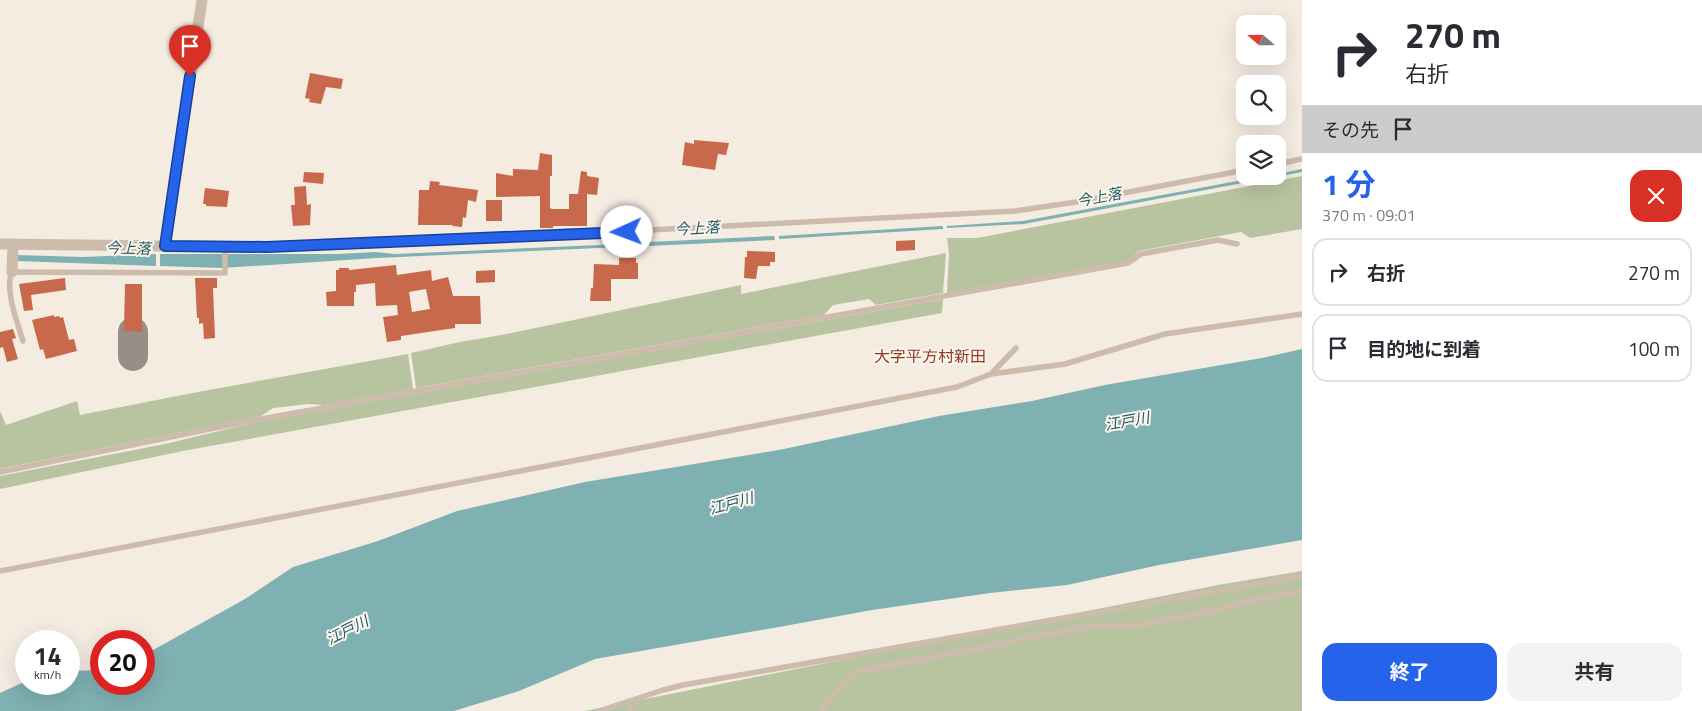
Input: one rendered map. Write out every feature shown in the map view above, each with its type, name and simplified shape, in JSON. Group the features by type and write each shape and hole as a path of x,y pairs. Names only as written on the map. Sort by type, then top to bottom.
{"street":[{"path":"0,244 13,248 165,246 202,0"},
{"path":"12,268 13,248"}],"lane":[{"path":"1286,163 1302,160"},
{"path":"165,246 225,248 364,244 1015,211 1076,202 1236,172"},
{"path":"0,472 271,417 1128,263 1141,254 1218,240 1237,244"},
{"path":"24,341 14,314 9,278 12,268 225,273 225,248"},
{"path":"0,571 958,387 991,374 1066,364 1165,334 1302,314"},
{"path":"991,374 1016,348"},
{"path":"599,711 684,685 1302,576"},
{"path":"820,711 847,678 858,671 984,648 1028,637 1094,626 1135,626 1302,591"},
{"path":"628,701 632,711"}],"green space":[{"path":"1302,176 1302,229 1250,238 1241,232 1139,251 1128,261 947,293 949,254 947,238 977,238 1255,185 1286,185 1286,179"},
{"path":"946,253 943,293 876,305 869,299 833,305 824,315 416,388 411,353 741,285 741,294"},
{"path":"943,299 942,313 183,451 0,489 0,476 165,444 252,423"},
{"path":"408,354 413,389 324,405 308,404 273,408 261,416 0,469 0,411 6,425 77,401 80,415"},
{"path":"1302,571 1302,711 585,711 1218,585"}],"water":[{"path":"1302,169 1302,172 1286,175 1286,172"},
{"path":"1236,181 1236,184 1024,224 947,228 947,226 1023,221"},
{"path":"943,226 943,229 779,239 779,236"},
{"path":"774,236 775,240 649,246 649,242"},
{"path":"644,243 644,246 377,258 222,268 160,266 160,254 337,254 376,252 395,254"},
{"path":"156,254 156,266 17,261 16,255 83,257"},
{"name":"江戸川","path":"1302,349 1302,540 1159,565 1067,585 990,593 872,610 595,659 519,691 454,711 0,711 0,693 15,686 15,695 80,695 80,671 90,670 90,695 155,695 155,649 245,599 293,567 378,541 457,511 585,482 779,450 939,416 1032,401 1105,385 1262,358"}],"building":[{"path":"310,73 343,79 341,89 326,87 321,104 309,102 310,99 305,98"},
{"path":"694,140 729,143 726,155 718,154 715,170 682,165 685,142 694,144"},
{"path":"540,153 552,155 550,208 552,209 569,209 569,194 578,194 581,171 587,172 587,176 599,178 597,195 587,194 587,226 540,228 540,196 496,197 496,173 513,176 513,169 538,170"},
{"path":"304,172 324,173 323,184 303,182"},
{"path":"430,181 440,182 439,185 478,190 476,202 468,200 466,218 463,217 462,227 453,225 418,225 419,190 429,190"},
{"path":"306,186 307,205 311,204 310,225 293,226 291,205 295,205 294,187"},
{"path":"205,188 229,191 227,207 206,206 206,204 203,204"},
{"path":"486,200 502,200 502,221 486,221"},
{"path":"915,240 915,250 896,251 896,241"},
{"path":"747,251 775,252 775,262 770,262 770,266 758,266 756,279 744,278"},
{"path":"619,258 636,258 636,263 638,263 638,279 611,279 611,301 590,301 591,288 593,288 594,264 619,265"},
{"path":"396,265 397,275 431,270 432,281 448,277 453,296 480,296 481,324 455,324 455,328 401,336 401,340 387,342 383,317 398,315 397,305 376,306 375,283 356,285 354,306 327,306 326,292 336,291 336,270 339,270 339,268 349,268 349,270","holes":["426,289 430,309 412,312 409,292"]},
{"path":"495,270 495,282 476,283 476,271"},
{"path":"65,278 66,290 31,295 33,310 24,311 19,284"},
{"path":"195,278 217,278 217,288 213,288 215,338 204,339 203,323 199,324 199,318 197,318"},
{"path":"125,284 142,284 142,332 124,331"},
{"path":"54,315 54,317 63,317 69,340 74,339 77,351 46,359 43,349 40,350 32,320"},
{"path":"13,329 16,338 12,339 18,359 7,362 3,347 0,348 0,332"}],"taxiway":[{"path":"133,332 133,356"}],"district":[{"name":"大字平方村新田","path":"930,356"}],"route":[{"path":"190,76 165,246 267,247 627,232"}],"water label":[{"name":"今上落","path":"1099,197"},
{"name":"今上落","path":"697,228"},
{"name":"今上落","path":"128,248"}]}
